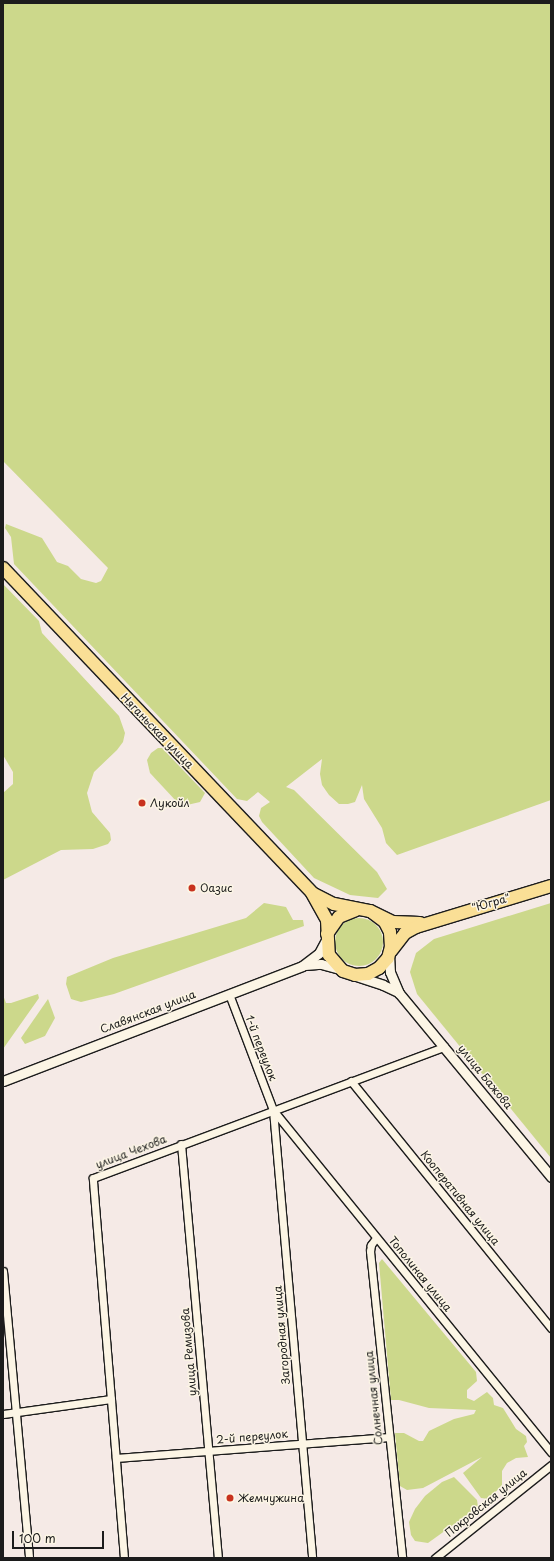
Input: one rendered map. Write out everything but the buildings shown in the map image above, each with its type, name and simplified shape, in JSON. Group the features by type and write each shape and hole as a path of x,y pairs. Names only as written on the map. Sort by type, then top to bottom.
{"highway":[{"name":"Няганьская улица","path":"3,568 312,893"},
{"name":"\"Югра\"","path":"431,921 551,886"},
{"path":"312,893 334,904 374,913 400,923 431,921"},
{"path":"312,893 326,916 329,955 343,971 360,975 372,972 382,965 405,933 431,921"},
{"path":"327,936 338,917 359,910"},
{"path":"374,913 389,929 390,953"}],"street":[{"path":"302,966 319,953 327,936"},
{"path":"390,953 390,972 399,993"},
{"path":"302,966 317,963 383,985 399,993"},
{"name":"Славянская улица","path":"3,1081 302,966"},
{"name":"улица Бажова","path":"399,993 551,1177"},
{"name":"1-й переулок","path":"229,994 273,1110"},
{"name":"улица Чехова","path":"124,1558 93,1178 444,1047"},
{"name":"Кооперативная улица","path":"351,1081 551,1328"},
{"name":"Тополиная улица","path":"273,1110 551,1452"},
{"name":"Загородная улица","path":"273,1110 312,1558"},
{"name":"улица Ремизова","path":"181,1144 218,1558"},
{"name":"Солнечная улица","path":"376,1238 371,1245 370,1251 402,1558"},
{"path":"3,1271 28,1558"},
{"path":"3,1414 16,1411 111,1400"},
{"name":"2-й переулок","path":"116,1458 389,1437"},
{"name":"Покровская улица","path":"435,1558 551,1465"}],"green space":[{"path":"3,3 551,3 551,800 397,855 386,843 382,828 364,799 362,785 355,802 339,804 329,795 322,785 320,774 322,759 286,787 294,790 377,872 387,889 378,898 350,895 314,878 262,822 259,816 261,808 270,802 258,792 247,801 237,799 14,564 11,537 5,528 6,524 42,538 57,562 68,566 81,579 96,583 101,581 108,568 3,461"},
{"path":"3,584 39,621 42,633 119,716 125,733 123,742 117,750 94,772 87,793 92,812 110,833 111,840 108,844 93,849 61,850 3,880 3,793 13,784 13,772 3,755"},
{"path":"158,748 162,748 205,793 200,802 187,805 177,802 150,773 147,760 151,753"},
{"path":"264,903 286,907 293,920 303,920 304,926 114,994 81,1002 71,999 66,984 67,977 113,958 246,918"},
{"path":"551,903 551,1158 417,994 410,972 416,953 434,939"},
{"path":"354,918 364,918 376,925 383,937 383,947 376,959 364,966 354,966 346,962 339,955 335,947 335,937 339,929 346,922"},
{"path":"38,994 39,998 3,1049 3,995 6,1003 11,1003"},
{"path":"48,999 55,1018 45,1036 25,1044 21,1038"},
{"path":"382,1259 476,1372 477,1381 467,1390 467,1398 474,1401 487,1392 493,1398 494,1405 503,1408 516,1429 526,1436 527,1442 524,1446 528,1457 516,1458 507,1463 502,1471 502,1485 489,1499 481,1498 463,1473 482,1457 423,1488 407,1490 400,1486 395,1433 404,1433 419,1441 423,1441 429,1431 454,1419 474,1414 476,1410 429,1408 399,1400 391,1400 379,1263"},
{"path":"454,1477 477,1500 478,1507 428,1543 415,1541 411,1535 409,1522 415,1509 425,1496 442,1482"}],"place":[{"name":"Лукойл","path":"142,803"},
{"name":"Оазис","path":"192,888"},
{"name":"Жемчужина","path":"230,1498"}]}
